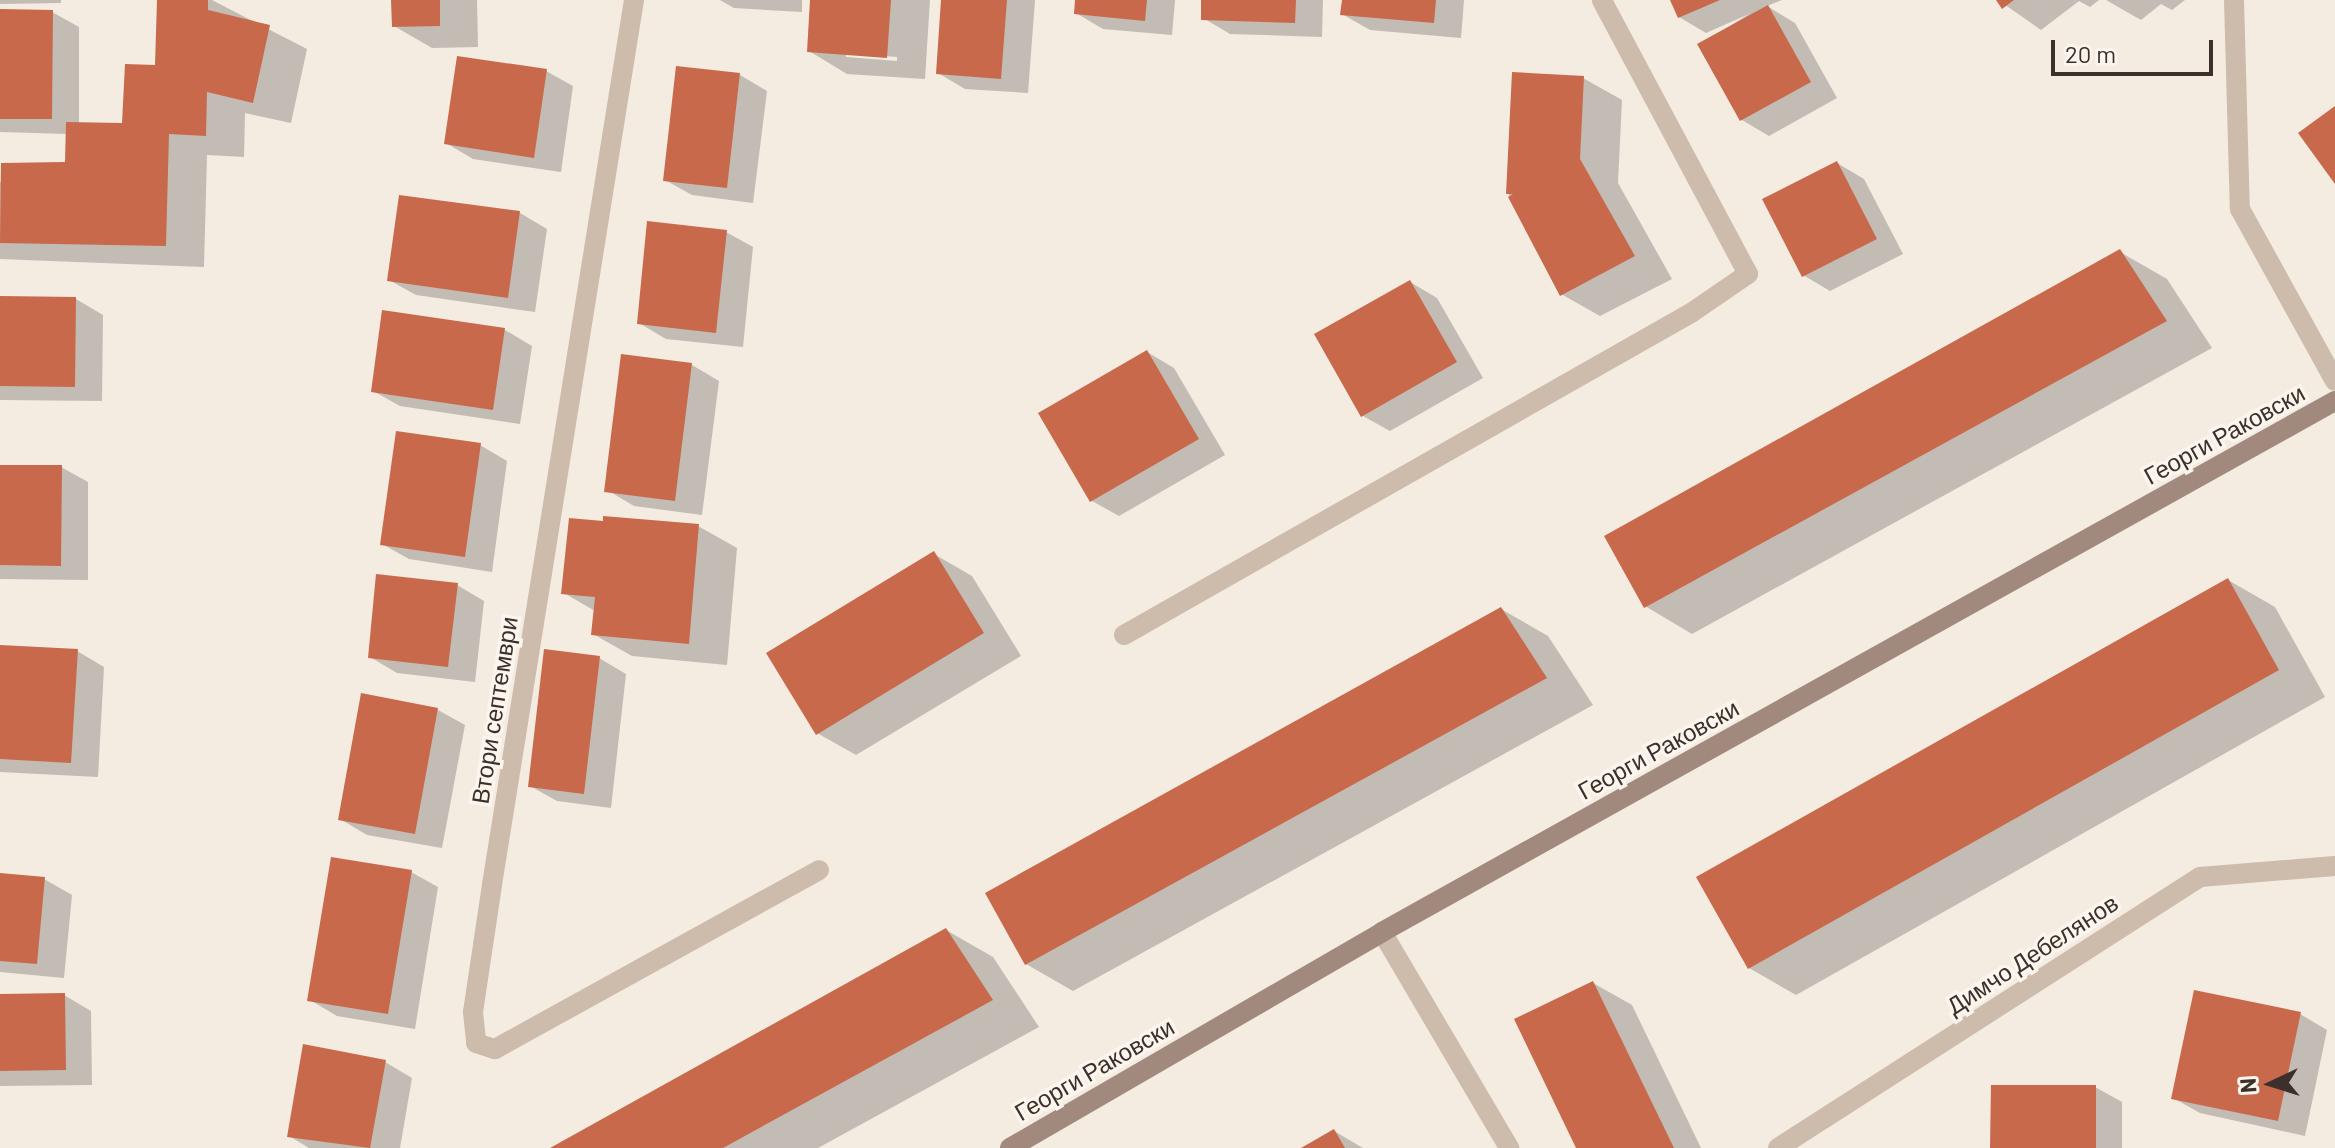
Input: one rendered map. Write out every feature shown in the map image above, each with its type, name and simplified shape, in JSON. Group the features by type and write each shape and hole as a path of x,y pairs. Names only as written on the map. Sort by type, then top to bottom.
{"street":[{"name":"Втори септември","path":"634,0 492,885 473,1012 476,1043 495,1049 819,870"},
{"path":"1124,635 1677,321 1748,274 1602,0"},
{"path":"2234,0 2240,209 2335,381"},
{"name":"Георги Раковски","path":"1010,1148 1382,932 2335,401"},
{"name":"Димчо Дебелянов","path":"1778,1148 2200,877 2335,866"},
{"path":"1382,932 1509,1148"}],"building":[{"path":"157,0 208,0 208,10 270,25 253,103 207,92 206,136 169,134 166,246 0,243 1,163 65,162 66,122 122,123 125,64 155,65"},
{"path":"391,0 440,0 440,26 392,27"},
{"path":"810,0 891,0 887,58 807,52"},
{"path":"941,0 1007,0 1001,79 936,74"},
{"path":"1075,0 1147,0 1145,21 1074,14"},
{"path":"1201,0 1296,0 1295,23 1201,20"},
{"path":"1342,0 1436,0 1434,23 1340,15"},
{"path":"1670,0 1720,0 1678,18"},
{"path":"1996,0 2014,0 2002,9"},
{"path":"1768,5 1811,82 1740,121 1697,44"},
{"path":"0,9 53,10 52,119 0,119"},
{"path":"457,56 547,69 534,158 444,144"},
{"path":"676,66 740,73 727,188 663,181"},
{"path":"1512,72 1584,76 1580,159 1635,256 1560,296 1508,197 1513,194 1506,194"},
{"path":"2335,106 2335,184 2298,133"},
{"path":"1837,161 1877,239 1802,277 1762,199"},
{"path":"399,195 520,211 508,298 387,281"},
{"path":"647,221 727,230 716,333 637,324"},
{"path":"2120,249 2167,321 1644,608 1604,536"},
{"path":"1410,280 1457,362 1361,417 1314,334"},
{"path":"0,296 76,297 75,387 0,386"},
{"path":"382,310 505,328 493,410 371,392"},
{"path":"1147,350 1199,439 1090,502 1038,413"},
{"path":"621,354 692,363 675,501 604,492"},
{"path":"396,431 481,443 465,557 380,545"},
{"path":"0,465 62,465 61,566 0,565"},
{"path":"603,516 699,524 689,644 591,635 595,597 561,594 569,518 603,521"},
{"path":"934,551 984,633 816,735 766,653"},
{"path":"376,574 458,583 448,667 368,658"},
{"path":"2228,578 2279,670 1748,969 1696,877"},
{"path":"1501,607 1547,678 1025,965 985,893"},
{"path":"0,645 78,649 71,763 0,759"},
{"path":"544,649 600,656 584,794 528,787"},
{"path":"361,693 438,708 415,834 338,820"},
{"path":"331,857 412,870 388,1014 307,1001"},
{"path":"0,873 45,877 37,964 0,961"},
{"path":"946,928 993,1000 723,1148 550,1148"},
{"path":"1593,981 1674,1148 1576,1148 1514,1019"},
{"path":"2194,990 2301,1012 2278,1121 2171,1099"},
{"path":"65,993 66,1070 0,1071 0,994"},
{"path":"303,1044 386,1060 370,1148 287,1137"},
{"path":"1991,1085 2096,1085 2096,1148 1990,1148"},
{"path":"1334,1129 1345,1148 1301,1148"}]}
